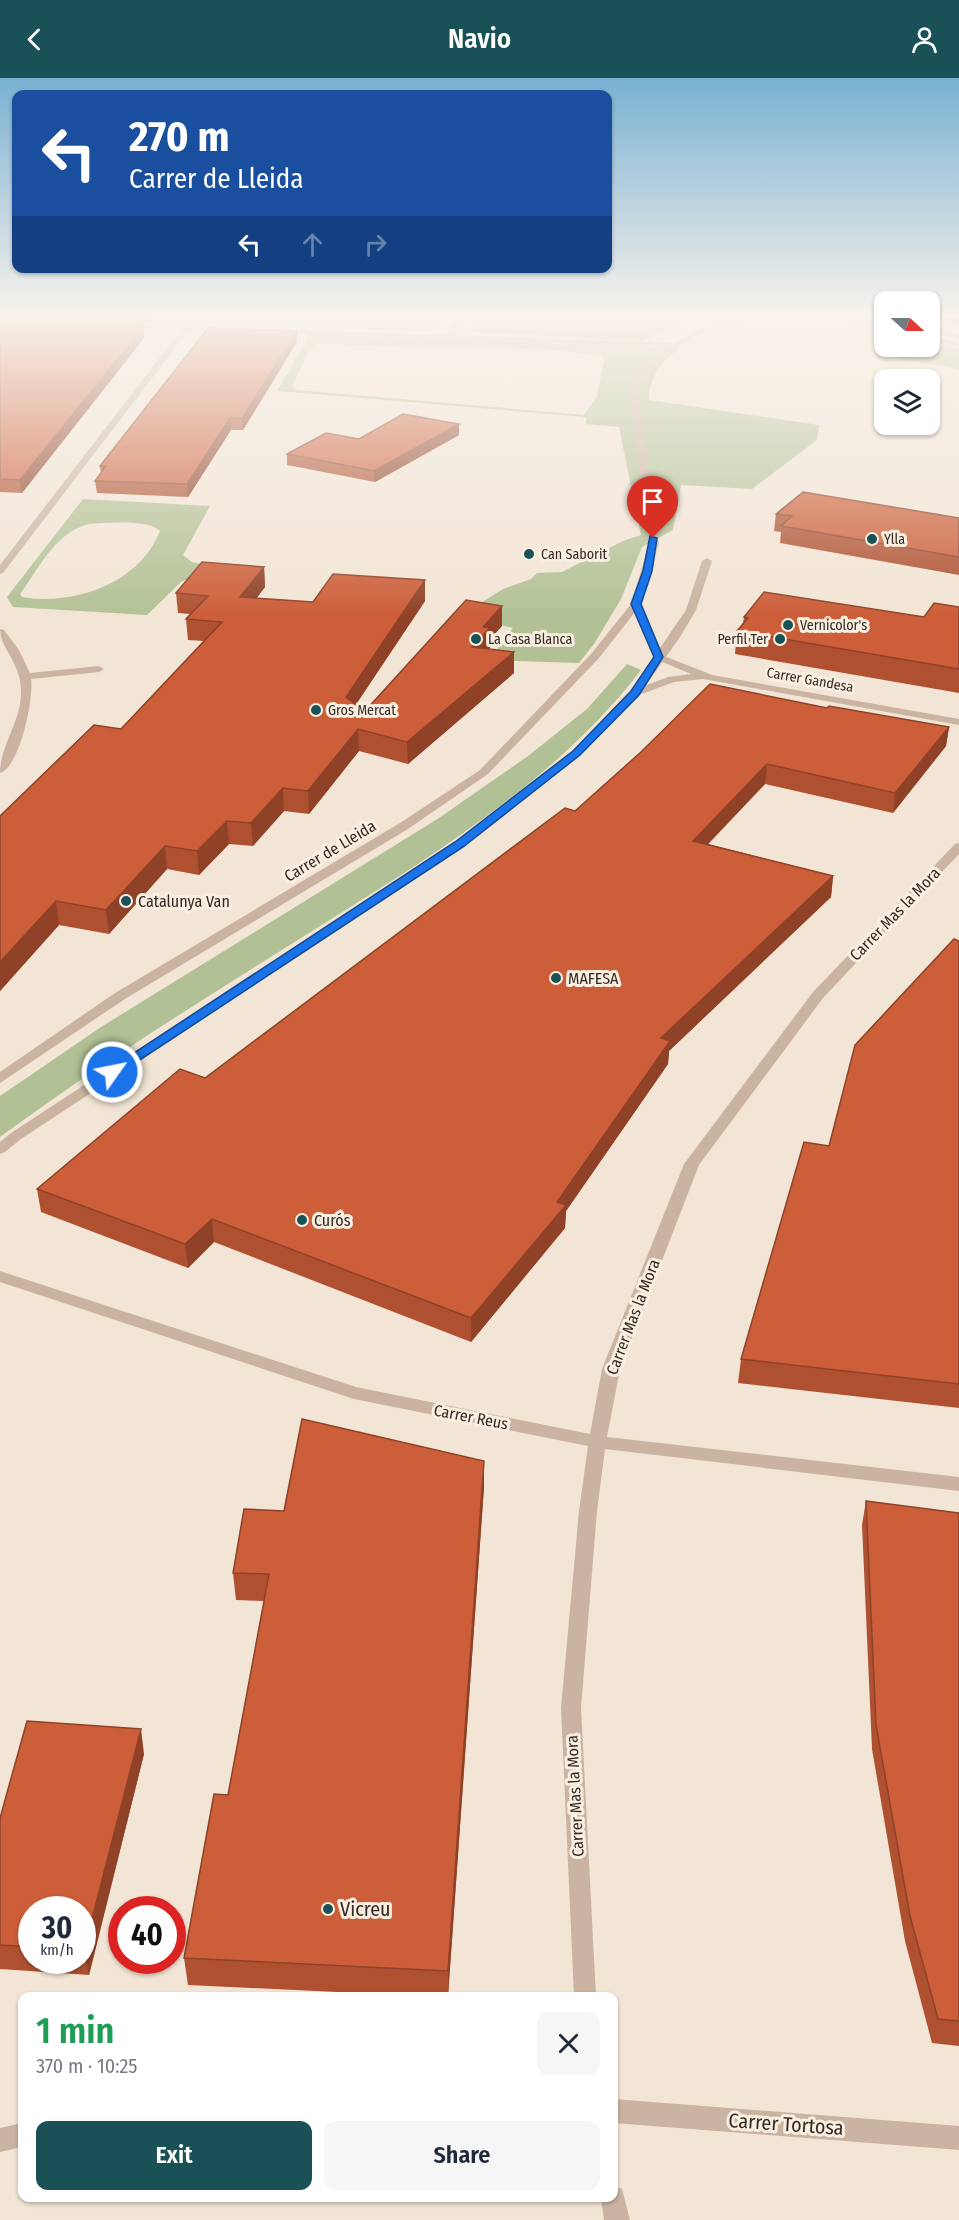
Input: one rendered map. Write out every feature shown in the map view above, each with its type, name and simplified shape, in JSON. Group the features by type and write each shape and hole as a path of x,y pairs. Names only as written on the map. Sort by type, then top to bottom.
{"street":[{"path":"0,571 118,418"},
{"name":"Carrer de Lleida","path":"0,1079 120,996 404,826 484,772 595,656 636,604 654,544 637,418"},
{"path":"0,1149 16,1136 459,845 576,753 635,693 658,657 675,637 692,610 707,561"},
{"path":"636,604 658,657"},
{"path":"0,632 16,649 28,676 28,698 5,765 0,770"},
{"name":"Carrer Gandesa","path":"658,657 709,678 959,722"},
{"path":"28,676 99,669"},
{"path":"635,693 672,679 709,678"},
{"name":"Carrer Mas la Mora","path":"585,1992 571,1708 588,1511 597,1442 611,1369 692,1164 820,992 959,847"},
{"name":"Carrer Reus","path":"0,1276 354,1394 597,1442 959,1484"},
{"name":"Carrer Tortosa","path":"618,2111 959,2138"},
{"path":"0,2140 18,2136"},
{"path":"614,2202 617,2220"}],"green space":[{"path":"586,418 771,418 819,425 817,440 752,489 681,485 673,530 642,547 621,599 594,644 579,663 489,660 513,628 482,621 479,604 503,589 531,579 537,573 562,572 623,541 641,535 619,427 586,424"},
{"path":"83,499 210,506 183,555 192,562 214,567 181,582 147,615 13,607 7,597","holes":["137,523 154,527 160,531 150,549 137,565 103,587 63,598 22,597 20,594 51,550 68,534 89,524"]},
{"path":"627,664 641,670 608,710 532,781 491,813 405,872 117,1056 0,1137 0,1096 101,1027 439,818 528,756 587,709"}],"building":[{"path":"0,418 70,418 20,480 0,479"},
{"path":"138,418 242,418 230,418 187,484 95,481 106,466 100,466"},
{"path":"396,418 425,418 459,424 374,471 287,454 326,433 359,439"},
{"path":"803,492 959,518 959,557 781,526 792,516 776,514"},
{"path":"202,562 264,567 240,597 313,602 333,574 425,580 346,697 365,711 466,600 502,606 483,627 490,628 472,647 514,652 407,742 358,729 308,791 283,788 251,823 227,821 197,851 165,846 106,910 56,901 0,962 0,816 94,725 121,729 222,622 186,619 208,596 176,593"},
{"path":"764,592 924,617 934,603 959,607 959,669 737,631 748,618 744,617"},
{"path":"710,684 827,708 829,706 949,727 895,793 767,764 693,841 833,876 661,1038 670,1041 557,1202 566,1205 471,1318 212,1219 185,1244 37,1189 180,1069 205,1078 565,808 575,811 641,752"},
{"path":"954,939 959,941 959,1384 741,1359 804,1142 829,1146 855,1045"},
{"path":"302,1419 484,1461 448,1971 186,1958 186,1947 214,1794 228,1795 269,1574 233,1573 244,1509 284,1511"},
{"path":"866,1501 959,1513 959,2021 938,2019 910,1916 876,1725"},
{"path":"27,1721 141,1729 96,1903 96,1896 18,1896 18,1946 0,1945 0,1818"}],"place":[{"name":"Ylla","path":"872,539"},
{"name":"Can Saborit","path":"529,554"},
{"name":"Vernicolor's","path":"788,625"},
{"name":"La Casa Blanca","path":"476,639"},
{"name":"Perfil Ter","path":"780,639"},
{"name":"Gros Mercat","path":"316,710"},
{"name":"Catalunya Van","path":"126,901"},
{"name":"MAFESA","path":"556,978"},
{"name":"Curós","path":"302,1220"},
{"name":"Vicreu","path":"328,1909"}],"route":[{"path":"112,1072 459,845 576,753 608,722 635,693 658,657 636,604 654,544 653,538"}]}
